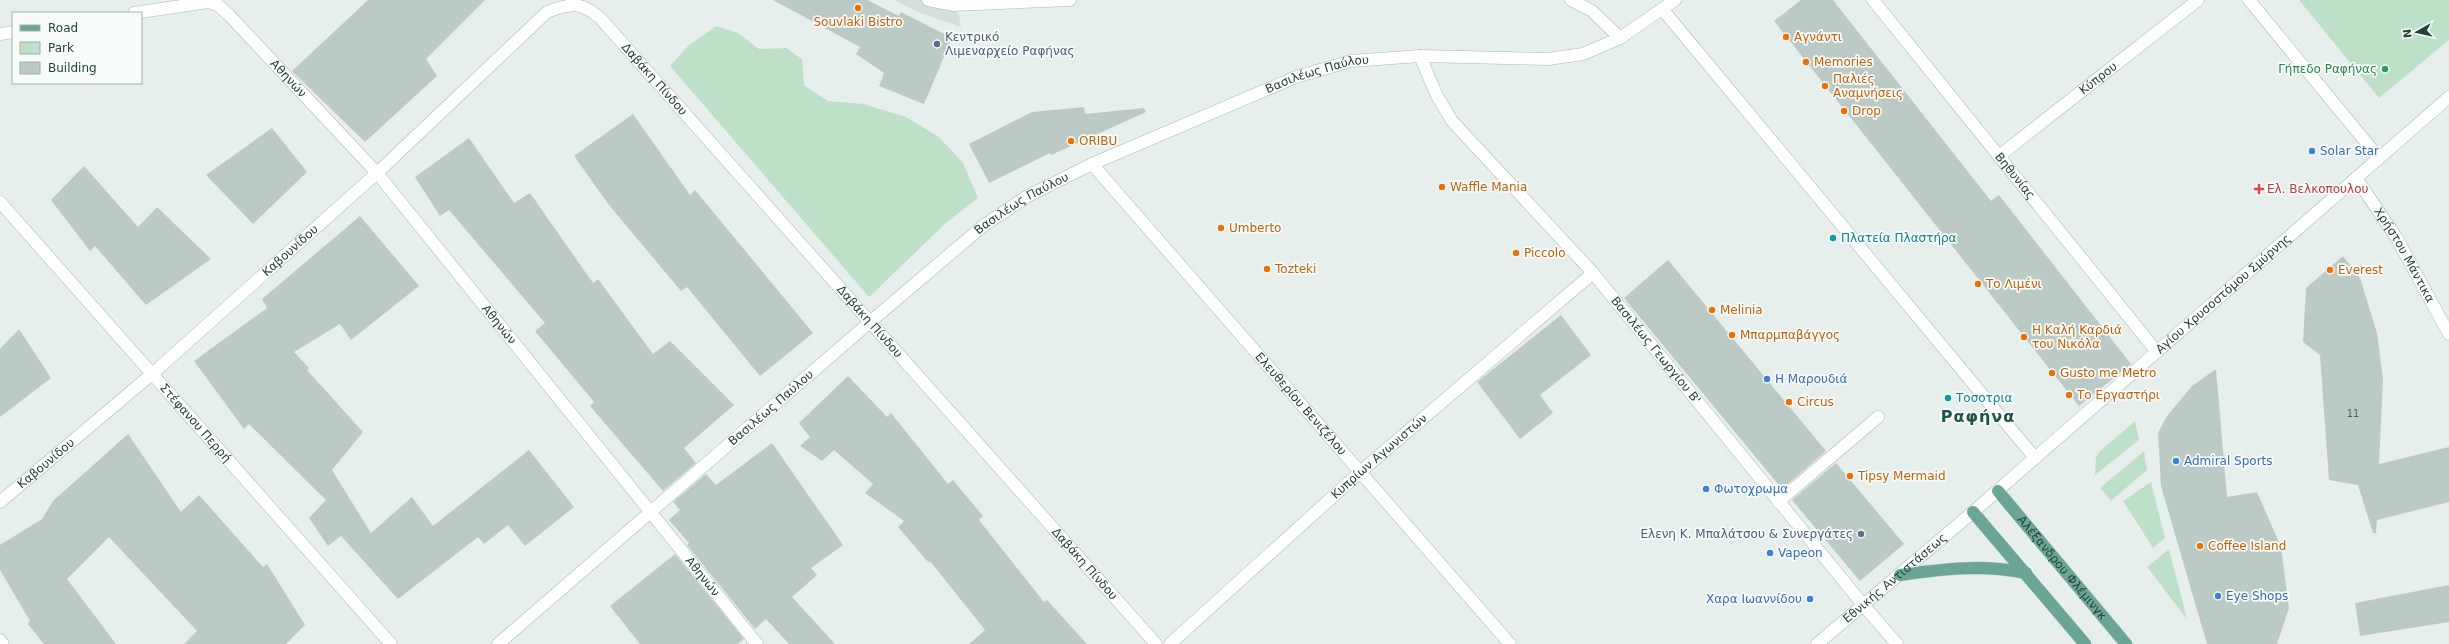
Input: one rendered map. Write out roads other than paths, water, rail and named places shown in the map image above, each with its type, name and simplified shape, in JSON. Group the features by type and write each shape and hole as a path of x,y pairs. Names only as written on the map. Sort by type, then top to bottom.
{"main road":[{"name":"Αλέξανδρου Φλέμινγκ","path":"1998,491 2126,644"},
{"path":"1973,512 2026,573 2084,644"},
{"path":"1900,575 1948,568 1998,567 2026,573"}],"street":[{"path":"928,0 954,3 1070,0"},
{"path":"1571,0 1592,11 1620,38"},
{"name":"Βασιλέως Παύλου","path":"498,644 983,226 1026,197 1092,164 1296,77 1351,61 1420,56 1548,59 1583,54 1620,38 1663,10 1675,0"},
{"name":"Βηθυνίας","path":"1872,0 2157,352"},
{"name":"Κύπρου","path":"1999,156 2198,0"},
{"path":"2249,0 2379,158"},
{"name":"Αθηνών","path":"141,12 208,2 218,5 230,16 377,173 757,644"},
{"name":"Καβουνίδου","path":"0,502 152,374 377,173 547,12 562,7 579,4"},
{"name":"Δαβάκη Πίνδου","path":"579,4 591,10 601,19 1156,644"},
{"path":"1663,10 2035,458"},
{"path":"0,34 12,32"},
{"name":"Βασιλέως Γεωργίου Β'","path":"1420,56 1437,96 1452,121 1593,273 1778,502 1897,644"},
{"name":"Αγίου Χρυσοστόμου Σμύρνης","path":"1998,491 2449,97"},
{"name":"Ελευθερίου Βενιζέλου","path":"1092,164 1359,473 1510,644"},
{"name":"Χρήστου Μάντικα","path":"2356,178 2396,237 2449,334"},
{"name":"Στέφανου Περρή","path":"0,202 391,644"},
{"name":"Κυπρίων Αγωνιστών","path":"1170,644 1359,473 1593,273"},
{"path":"1778,502 1878,417"},
{"name":"Εθνικής Αντιστάσεως","path":"1817,644 1864,606 1998,491"},
{"path":"0,640 4,644"}],"place":[{"name":"Souvlaki Bistro","path":"858,8"},
{"name":"Αγνάντι","path":"1786,37"},
{"name":"Κεντρικό Λιμεναρχείο Ραφήνας","path":"937,44"},
{"name":"Memories","path":"1806,62"},
{"name":"Γήπεδο Ραφήνας","path":"2385,69"},
{"name":"Παλιές Αναμνήσεις","path":"1825,86"},
{"name":"Drop","path":"1844,111"},
{"name":"ORIBU","path":"1071,141"},
{"name":"Solar Star","path":"2312,151"},
{"name":"Waffle Mania","path":"1442,187"},
{"name":"Ελ. Βελκοπουλου","path":"2259,189"},
{"name":"Umberto","path":"1221,228"},
{"name":"Πλατεία Πλαστήρα","path":"1833,238"},
{"name":"Piccolo","path":"1516,253"},
{"name":"Tozteki","path":"1267,269"},
{"name":"Everest","path":"2330,270"},
{"name":"Το Λιμένι","path":"1978,284"},
{"name":"Melinia","path":"1712,310"},
{"name":"Μπαρμπαβάγγος","path":"1732,335"},
{"name":"Η Καλή Καρδιά του Νικόλα","path":"2024,337"},
{"name":"Gusto me Metro","path":"2052,373"},
{"name":"Η Μαρουδιά","path":"1767,379"},
{"name":"Το Εργαστήρι","path":"2069,395"},
{"name":"Τοσοτρια","path":"1948,398"},
{"name":"Circus","path":"1789,402"},
{"name":"Admiral Sports","path":"2176,461"},
{"name":"Tipsy Mermaid","path":"1850,476"},
{"name":"Φωτοχρωμα","path":"1706,489"},
{"name":"Ελενη Κ. Μπαλάτσου & Συνεργάτες","path":"1861,534"},
{"name":"Coffee Island","path":"2200,546"},
{"name":"Vapeon","path":"1770,553"},
{"name":"Eye Shops","path":"2218,596"},
{"name":"Χαρα Ιωαννίδου","path":"1810,599"}],"district":[{"name":"Ραφήνα","path":"1978,416"}]}
